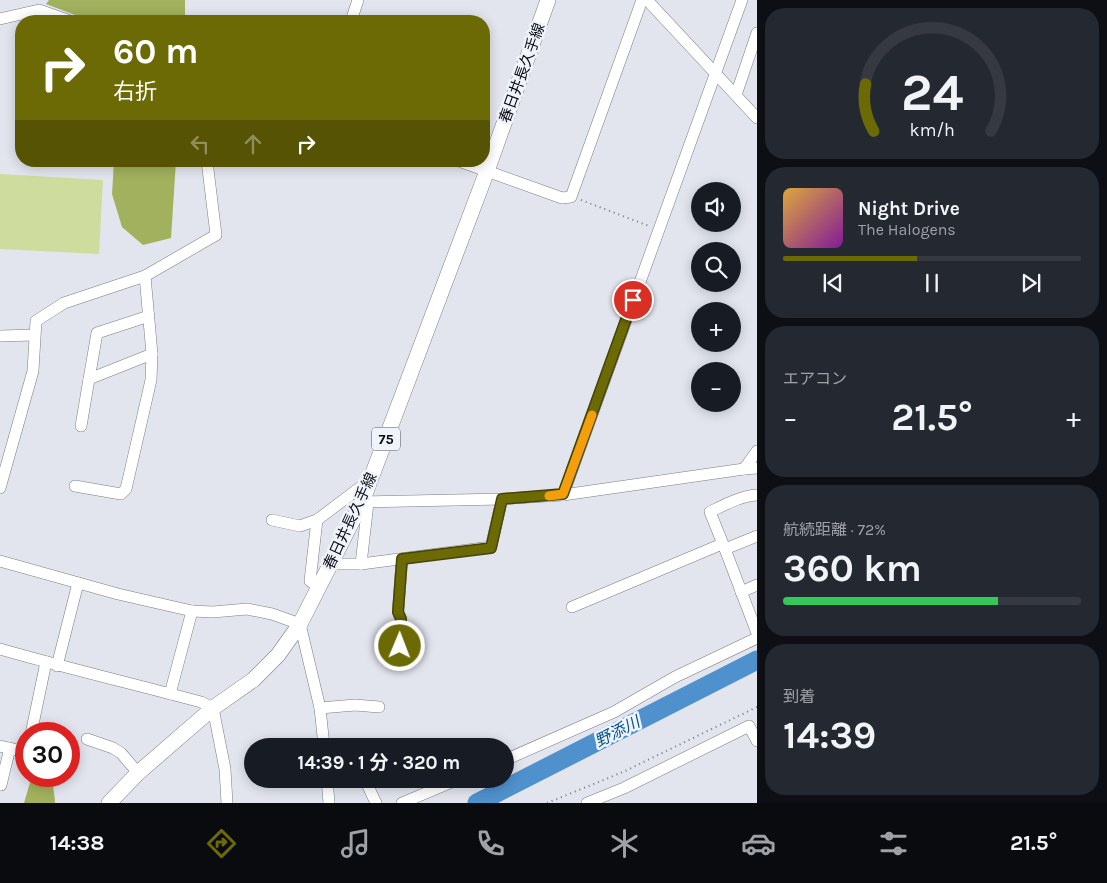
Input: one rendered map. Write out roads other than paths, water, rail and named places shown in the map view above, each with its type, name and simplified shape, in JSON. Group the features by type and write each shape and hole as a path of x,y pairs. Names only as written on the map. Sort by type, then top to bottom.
{"main road":[{"name":"春日井長久手線","path":"490,160 548,0"},
{"name":"春日井長久手線","path":"109,803 138,773 213,708 252,680 278,655 300,624 330,564 365,503 370,480 487,167"}],"street":[{"path":"353,15 358,0"},
{"path":"475,167 562,198 571,197 642,0"},
{"path":"647,0 757,118"},
{"path":"563,494 742,0"},
{"path":"0,20 39,5 58,15"},
{"path":"736,95 757,33"},
{"path":"0,488 33,371 36,321 64,304 145,276 216,235 207,167"},
{"path":"75,486 121,494 126,489 151,380 152,354 145,276"},
{"path":"81,426 97,333 149,316"},
{"path":"0,336 34,335"},
{"path":"89,379 152,354"},
{"path":"744,468 757,451"},
{"path":"361,564 365,503 502,499 563,494 744,468 757,468"},
{"path":"272,520 300,526 317,520 370,480"},
{"path":"757,495 726,504 710,512 757,633"},
{"path":"330,564 361,564 491,548 502,499"},
{"path":"317,520 310,581 319,587"},
{"path":"572,607 724,546 757,536"},
{"path":"400,646 401,619 398,612 402,559"},
{"path":"0,561 118,594 192,611 213,612 247,609 272,614 300,624 320,708 323,738"},
{"path":"35,722 78,583"},
{"path":"741,592 757,585"},
{"path":"170,694 192,611"},
{"path":"514,756 614,712 675,677 757,638"},
{"path":"0,652 170,694 200,702 213,708 225,769 227,803"},
{"path":"320,708 355,705 379,706"},
{"path":"587,803 624,788 749,726 757,741"},
{"path":"87,739 122,753 138,773"},
{"path":"1,785 5,747"},
{"path":"328,788 329,803"},
{"path":"369,788 376,803"},
{"path":"402,803 428,788"}],"waterway":[{"name":"野添川","path":"477,803 757,660"}]}
